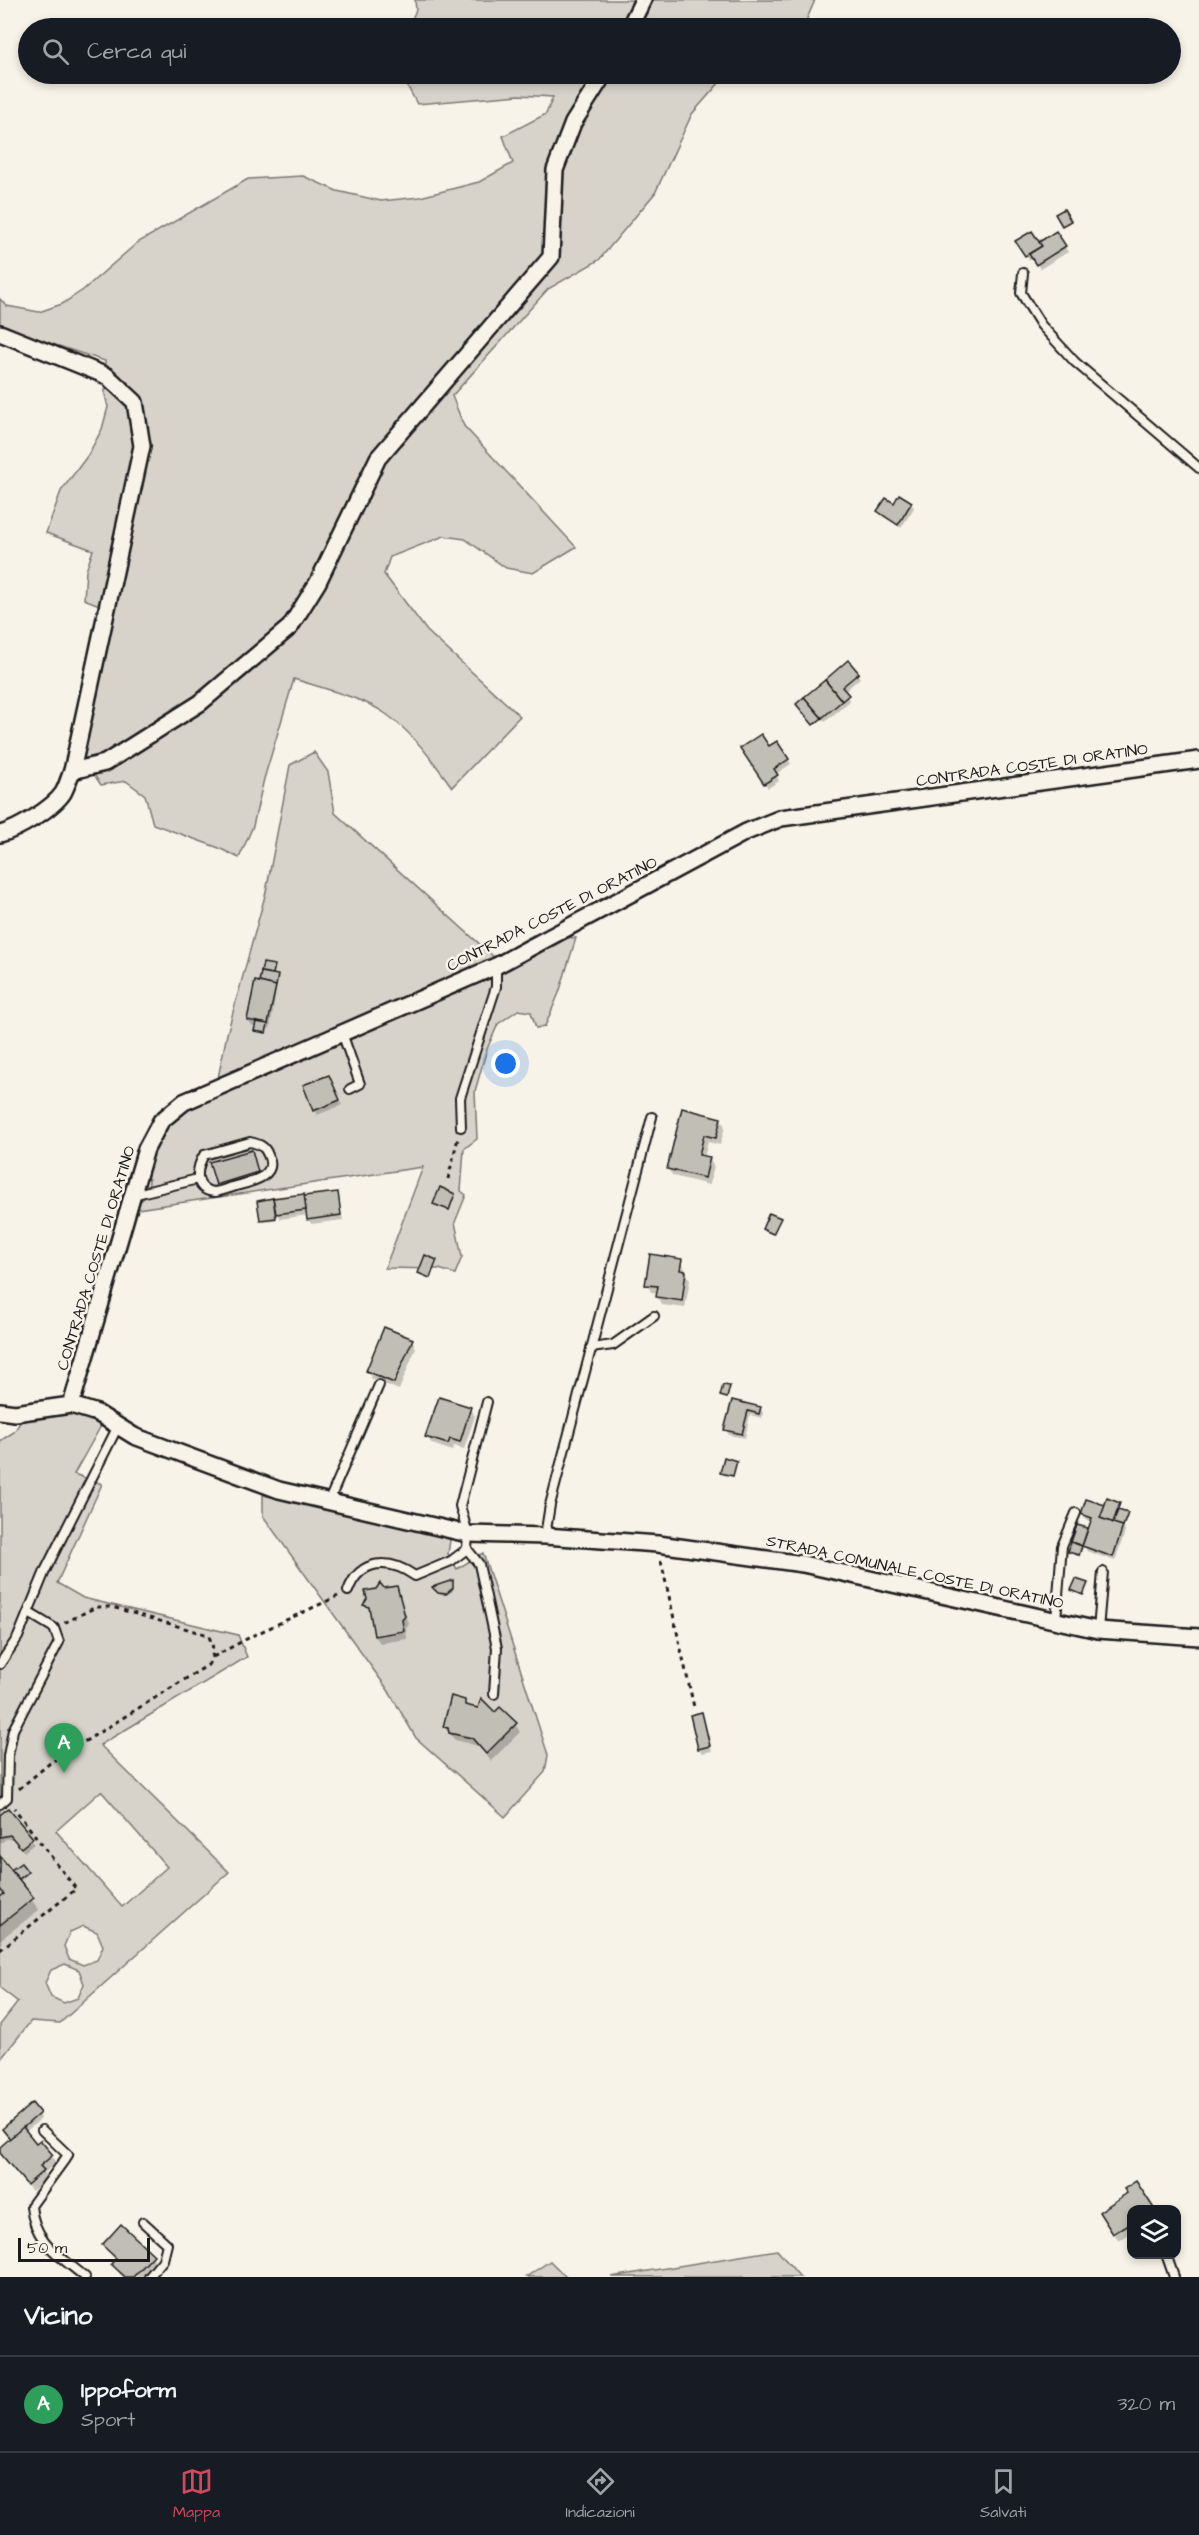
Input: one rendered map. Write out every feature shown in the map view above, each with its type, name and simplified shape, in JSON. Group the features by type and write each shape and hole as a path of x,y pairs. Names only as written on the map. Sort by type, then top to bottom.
{"street":[{"path":"633,18 643,0"},
{"path":"72,771 105,763 200,703 290,627 318,582 378,458 551,257 555,170 573,123 598,84"},
{"path":"0,333 107,376 135,402 142,446 72,771 63,793 40,813 10,832 0,834"},
{"name":"CONTRADA COSTE DI ORATINO","path":"71,1405 146,1149 161,1121 184,1102 496,966 746,832 781,818 1199,760"},
{"path":"1,1413 71,1405"},
{"name":"STRADA COMUNALE COSTE DI ORATINO","path":"71,1405 97,1413 134,1436 279,1490 329,1501 467,1542 545,1536 658,1544 803,1564 1098,1630 1199,1637"}],"lane":[{"path":"1023,273 1022,293 1041,325 1075,362 1199,468"},
{"path":"461,1127 460,1098 496,987 496,966"},
{"path":"342,1033 360,1084 350,1089"},
{"path":"545,1536 550,1505 652,1117"},
{"path":"250,1142 260,1144 270,1159 270,1169 263,1178 214,1192 204,1188 198,1179 197,1166 204,1155 250,1142"},
{"path":"132,1195 198,1179"},
{"path":"591,1348 613,1346 654,1316"},
{"path":"329,1501 379,1385"},
{"path":"487,1402 460,1506 467,1542 479,1564 497,1648 494,1694"},
{"path":"0,1664 18,1637 45,1571 118,1426"},
{"path":"1056,1620 1062,1546 1076,1513"},
{"path":"348,1591 352,1581 369,1566 383,1563 402,1567 415,1576 452,1561 467,1542"},
{"path":"1098,1630 1103,1572"},
{"path":"3,1801 13,1730 59,1642 54,1628 29,1613"},
{"path":"42,2130 68,2155 31,2206 33,2224 48,2247 85,2277"},
{"path":"143,2222 166,2244 164,2260 149,2277"},
{"path":"1168,2259 1174,2277"}],"path":[{"path":"448,1179 461,1127"},
{"path":"658,1544 694,1707"},
{"path":"0,1950 76,1889 3,1801 50,1763 207,1665 213,1657 348,1591"},
{"path":"54,1628 96,1607 112,1607 208,1635 212,1644 213,1657"}],"shaded area":[{"path":"415,0 815,0 807,18 412,18 416,10"},
{"path":"406,84 718,84 692,114 655,193 599,260 548,289 452,396 464,426 576,547 533,573 506,568 465,539 444,536 390,557 384,574 427,631 520,716 452,787 414,739 386,714 355,698 294,679 264,779 253,826 239,858 219,848 153,824 145,795 126,781 101,785 81,756 112,610 84,599 86,571 93,550 46,533 61,491 88,455 102,429 108,407 105,395 105,361 0,327 0,299 7,306 39,312 62,304 83,290 137,243 248,179 303,176 337,191 381,201 420,197 479,182 513,163 503,136 546,114 553,97 519,95 417,104"},
{"path":"314,752 328,772 335,813 494,957 533,935 576,938 559,993 545,1026 536,1028 531,1012 518,1010 498,1024 487,1049 475,1091 477,1139 464,1149 461,1191 466,1195 455,1222 462,1257 455,1274 439,1269 385,1268 423,1167 137,1209 138,1203 148,1195 149,1179 141,1176 164,1122 219,1090 218,1078 227,1034 266,892 290,765"},
{"path":"70,1413 102,1424 74,1474 102,1484 57,1583 83,1598 238,1635 247,1657 100,1745 229,1872 60,2023 31,2021 0,2060 0,2025 18,2002 0,1988 0,1441 14,1432 21,1421","holes":["101,1791 167,1867 122,1907 56,1831","83,1926 97,1932 103,1946 97,1960 83,1965 69,1959 64,1946 70,1932","65,1964 79,1970 84,1984 78,1998 64,2003 51,1997 45,1983 51,1970"]},
{"path":"263,1495 446,1536 450,1540 448,1554 457,1569 483,1553 548,1755 545,1772 505,1817 416,1738 388,1690 263,1516"},
{"path":"777,2250 800,2277 611,2277"},
{"path":"550,2261 566,2277 526,2277"}],"building":[{"path":"1064,209 1071,221 1062,226 1055,214"},
{"path":"1032,231 1042,246 1025,256 1015,241"},
{"path":"1056,231 1066,246 1036,265 1029,254 1042,246 1039,242"},
{"path":"899,494 912,502 898,525 877,511 886,498 894,503"},
{"path":"848,660 859,673 842,687 849,695 842,701 825,680"},
{"path":"825,680 842,701 822,718 804,697"},
{"path":"804,697 822,718 813,725 796,704"},
{"path":"761,734 769,746 777,741 789,759 774,769 778,775 764,784 740,748"},
{"path":"263,963 275,965 273,974 261,972"},
{"path":"261,972 278,975 276,986 259,982"},
{"path":"255,981 276,986 268,1024 247,1020"},
{"path":"256,1022 268,1024 266,1033 254,1031"},
{"path":"329,1075 340,1100 313,1111 303,1085"},
{"path":"682,1108 721,1118 716,1138 704,1135 699,1155 710,1157 705,1178 667,1169"},
{"path":"252,1150 258,1172 216,1185 209,1162"},
{"path":"440,1187 455,1194 449,1210 433,1204"},
{"path":"338,1192 341,1215 307,1220 304,1196"},
{"path":"304,1194 306,1210 276,1214 273,1198"},
{"path":"273,1198 276,1218 260,1220 257,1201"},
{"path":"769,1213 781,1218 773,1234 762,1229"},
{"path":"650,1254 682,1259 680,1270 686,1271 682,1301 656,1297 658,1286 645,1285"},
{"path":"425,1255 437,1260 430,1278 418,1273"},
{"path":"384,1327 413,1339 394,1383 366,1371"},
{"path":"723,1385 730,1386 727,1398 720,1396"},
{"path":"439,1397 471,1407 460,1442 450,1439 448,1444 425,1437"},
{"path":"732,1400 761,1407 759,1414 748,1411 742,1434 724,1430"},
{"path":"724,1457 737,1461 733,1476 720,1473"},
{"path":"1107,1498 1120,1503 1113,1523 1100,1518"},
{"path":"1086,1499 1105,1505 1100,1518 1123,1526 1113,1557 1082,1546 1092,1518 1081,1514"},
{"path":"1118,1510 1128,1513 1123,1526 1113,1523"},
{"path":"1077,1525 1088,1528 1082,1546 1071,1542"},
{"path":"1071,1542 1082,1546 1079,1555 1068,1552"},
{"path":"1076,1579 1088,1583 1083,1595 1071,1590"},
{"path":"453,1580 453,1588 446,1594 438,1593 432,1587"},
{"path":"380,1583 384,1588 397,1586 405,1616 402,1620 404,1631 374,1636 369,1607 363,1605 367,1599 365,1591 376,1589"},
{"path":"451,1696 465,1700 465,1705 478,1708 481,1698 495,1712 500,1707 517,1723 486,1754 472,1738 449,1733 448,1728 443,1727"},
{"path":"702,1712 710,1746 698,1749 690,1715"},
{"path":"8,1808 33,1838 21,1848 10,1835 0,1837 0,1815"},
{"path":"0,1856 34,1898 0,1925 0,1897 4,1894 0,1889"},
{"path":"21,1863 28,1872 19,1879 11,1870"},
{"path":"32,2103 40,2113 10,2139 2,2129"},
{"path":"23,2127 36,2143 40,2140 53,2155 40,2166 44,2170 27,2185 0,2153 0,2147"},
{"path":"1136,2181 1152,2205 1127,2205 1127,2225 1113,2234 1099,2212 1127,2193 1124,2189"},
{"path":"121,2224 154,2255 133,2277 125,2277 111,2264 116,2258 102,2245"}],"place":[{"name":"Ippoform","path":"64,1773"}]}
